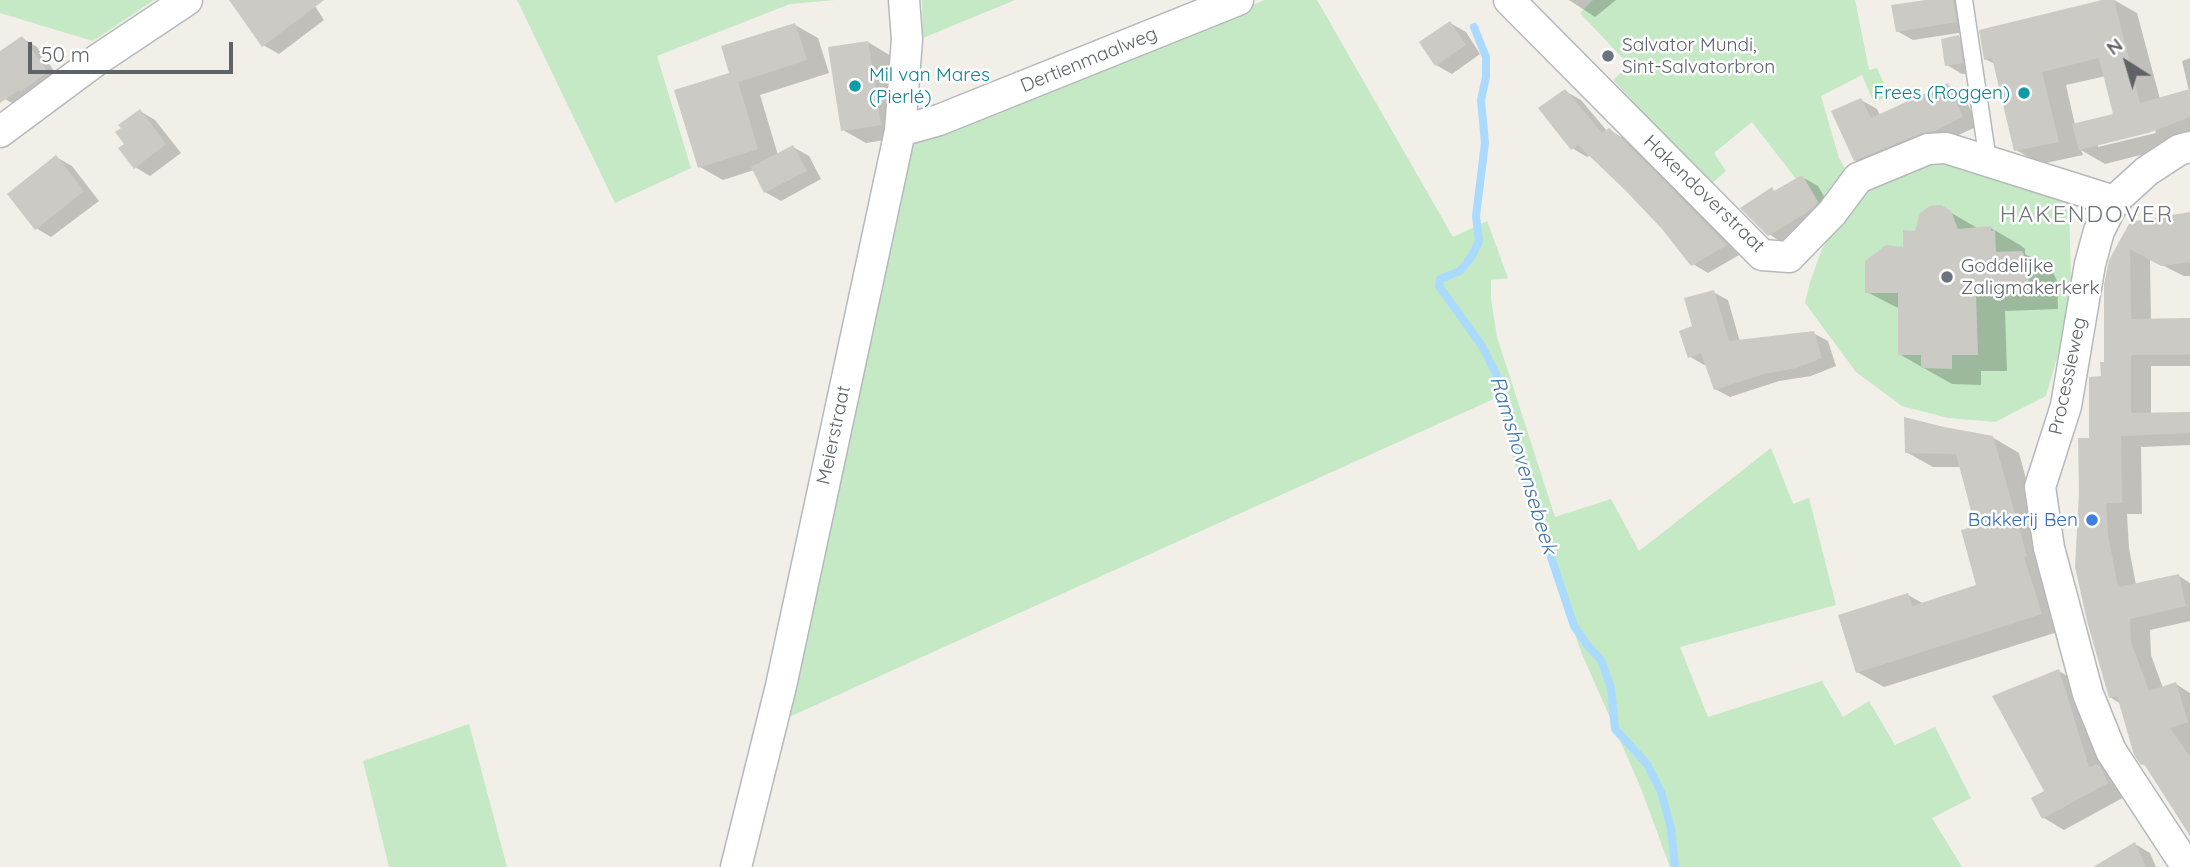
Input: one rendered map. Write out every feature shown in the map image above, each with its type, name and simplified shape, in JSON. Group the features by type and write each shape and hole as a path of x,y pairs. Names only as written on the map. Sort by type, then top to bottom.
{"street":[{"path":"0,132 97,60 187,0"},
{"name":"Meierstraat","path":"736,867 781,686 900,131 907,39 904,0"},
{"name":"Dertienmaalweg","path":"900,131 939,120 1238,0"},
{"name":"Hakendoverstraat","path":"1508,0 1762,255 1789,257 1832,213 1858,178 1928,149 1946,148 2114,201"},
{"name":"Processieweg","path":"2188,867 2111,751 2088,694 2049,548 2040,486 2066,406 2099,231 2114,201 2147,171 2179,150 2190,147"}],"lane":[{"path":"1964,0 1988,161"}],"green space":[{"path":"0,0 154,0 93,41 0,13"},
{"path":"517,0 835,0 790,4 657,56 691,168 615,203"},
{"path":"922,0 1015,0 923,38"},
{"path":"1265,0 1317,0 1453,237 1487,221 1508,278 1491,280 1497,337 1555,517 1611,499 1639,551 1771,448 1793,504 1809,498 1836,605 1680,647 1708,717 1822,681 1843,717 1869,701 1895,745 1935,727 1971,798 1932,818 1962,867 1670,867 1640,786 1582,654 1516,468 1498,397 789,717 914,139"},
{"path":"1593,0 1855,0 1869,70 1877,68 1889,95 1874,103 1862,75 1821,96 1839,158 1848,174 1820,205 1802,175 1796,179 1752,122 1714,153 1726,171 1710,185 1613,80 1629,65 1580,13"},
{"path":"1933,161 2004,176 2069,205 2071,280 2061,344 2046,396 1995,422 1948,418 1902,406 1856,372 1805,303 1822,249 1869,185"},
{"path":"469,724 507,867 389,867 363,761"}],"building":[{"path":"229,0 324,0 262,47"},
{"path":"1926,0 1953,0 1957,22 1896,32 1891,5"},
{"name":"Frees (Roggen)","path":"2102,0 2114,0 2140,103 2190,89 2190,117 2148,133 2079,150 2072,124 2113,114 2099,58 2042,72 2059,142 2014,151 1992,58 1984,60 1979,30"},
{"path":"1450,21 1466,45 1435,66 1419,42"},
{"path":"795,23 807,60 738,82 758,149 698,168 674,90 729,73 721,46"},
{"path":"1959,35 1963,63 1945,66 1941,39"},
{"path":"22,36 48,72 0,103 0,51"},
{"name":"Mil van Mares (Pierlé)","path":"868,41 881,125 841,131 828,47"},
{"path":"1948,83 1963,117 1934,131 1921,133 1854,161 1831,111 1861,98 1871,118"},
{"path":"1565,89 1602,133 1609,128 1625,142 1727,245 1691,266 1662,229 1625,190 1578,145 1571,150 1538,108"},
{"path":"140,109 166,144 134,169 118,148 124,144 115,132 121,128 118,125"},
{"path":"793,145 807,171 764,193 751,167"},
{"path":"56,155 84,191 35,230 7,194"},
{"path":"1802,175 1818,202 1809,211 1768,236 1740,208 1772,187 1774,191"},
{"name":"Goddelijke Zaligmakerkerk","path":"1941,205 1951,211 1958,229 1991,226 1991,231 1995,230 1996,252 2022,251 2028,263 2029,293 1976,294 1978,355 1952,355 1952,369 1921,368 1921,355 1898,355 1898,293 1865,293 1865,261 1886,245 1903,247 1903,230 1915,231 1920,213 1930,206"},
{"path":"2190,212 2190,262 2161,266 2130,249 2131,319 2190,318 2190,355 2131,355 2131,413 2190,412 2190,433 2121,436 2122,503 2106,503 2108,535 2118,587 2179,574 2186,606 2130,619 2131,642 2149,691 2176,682 2188,722 2170,728 2190,757 2190,836 2144,764 2141,765 2134,755 2117,696 2109,698 2075,567 2079,493 2078,438 2089,438 2089,377 2101,376 2100,362 2104,362 2104,285 2109,260 2130,222"},
{"path":"1714,290 1729,341 1814,331 1822,358 1796,368 1764,374 1714,390 1701,353 1688,358 1679,331 1692,326 1684,298"},
{"path":"1904,417 1993,436 2027,556 2024,557 2042,614 1856,673 1838,615 1908,593 1912,606 1976,585 1961,530 1975,526 1956,454 1905,453"},
{"path":"2059,669 2089,767 2099,764 2108,783 2042,819 2031,798 2044,791 1992,696"},
{"path":"2135,842 2146,867 2093,867"}],"waterway":[{"name":"Ramshovensebeek","path":"1474,27 1486,57 1486,77 1481,100 1485,143 1476,216 1479,241 1472,256 1460,271 1440,279 1439,286 1482,346 1502,386 1536,512 1574,626 1601,660 1611,688 1615,729 1647,764 1661,792 1671,828 1675,867"}],"place":[{"name":"Salvator Mundi, Sint-Salvatorbron","path":"1608,56"},
{"name":"Mil van Mares (Pierlé)","path":"855,86"},
{"name":"Frees (Roggen)","path":"2024,93"},
{"name":"Goddelijke Zaligmakerkerk","path":"1947,277"},
{"name":"Bakkerij Ben","path":"2092,520"}],"district":[{"name":"HAKENDOVER","path":"2087,215"}]}
